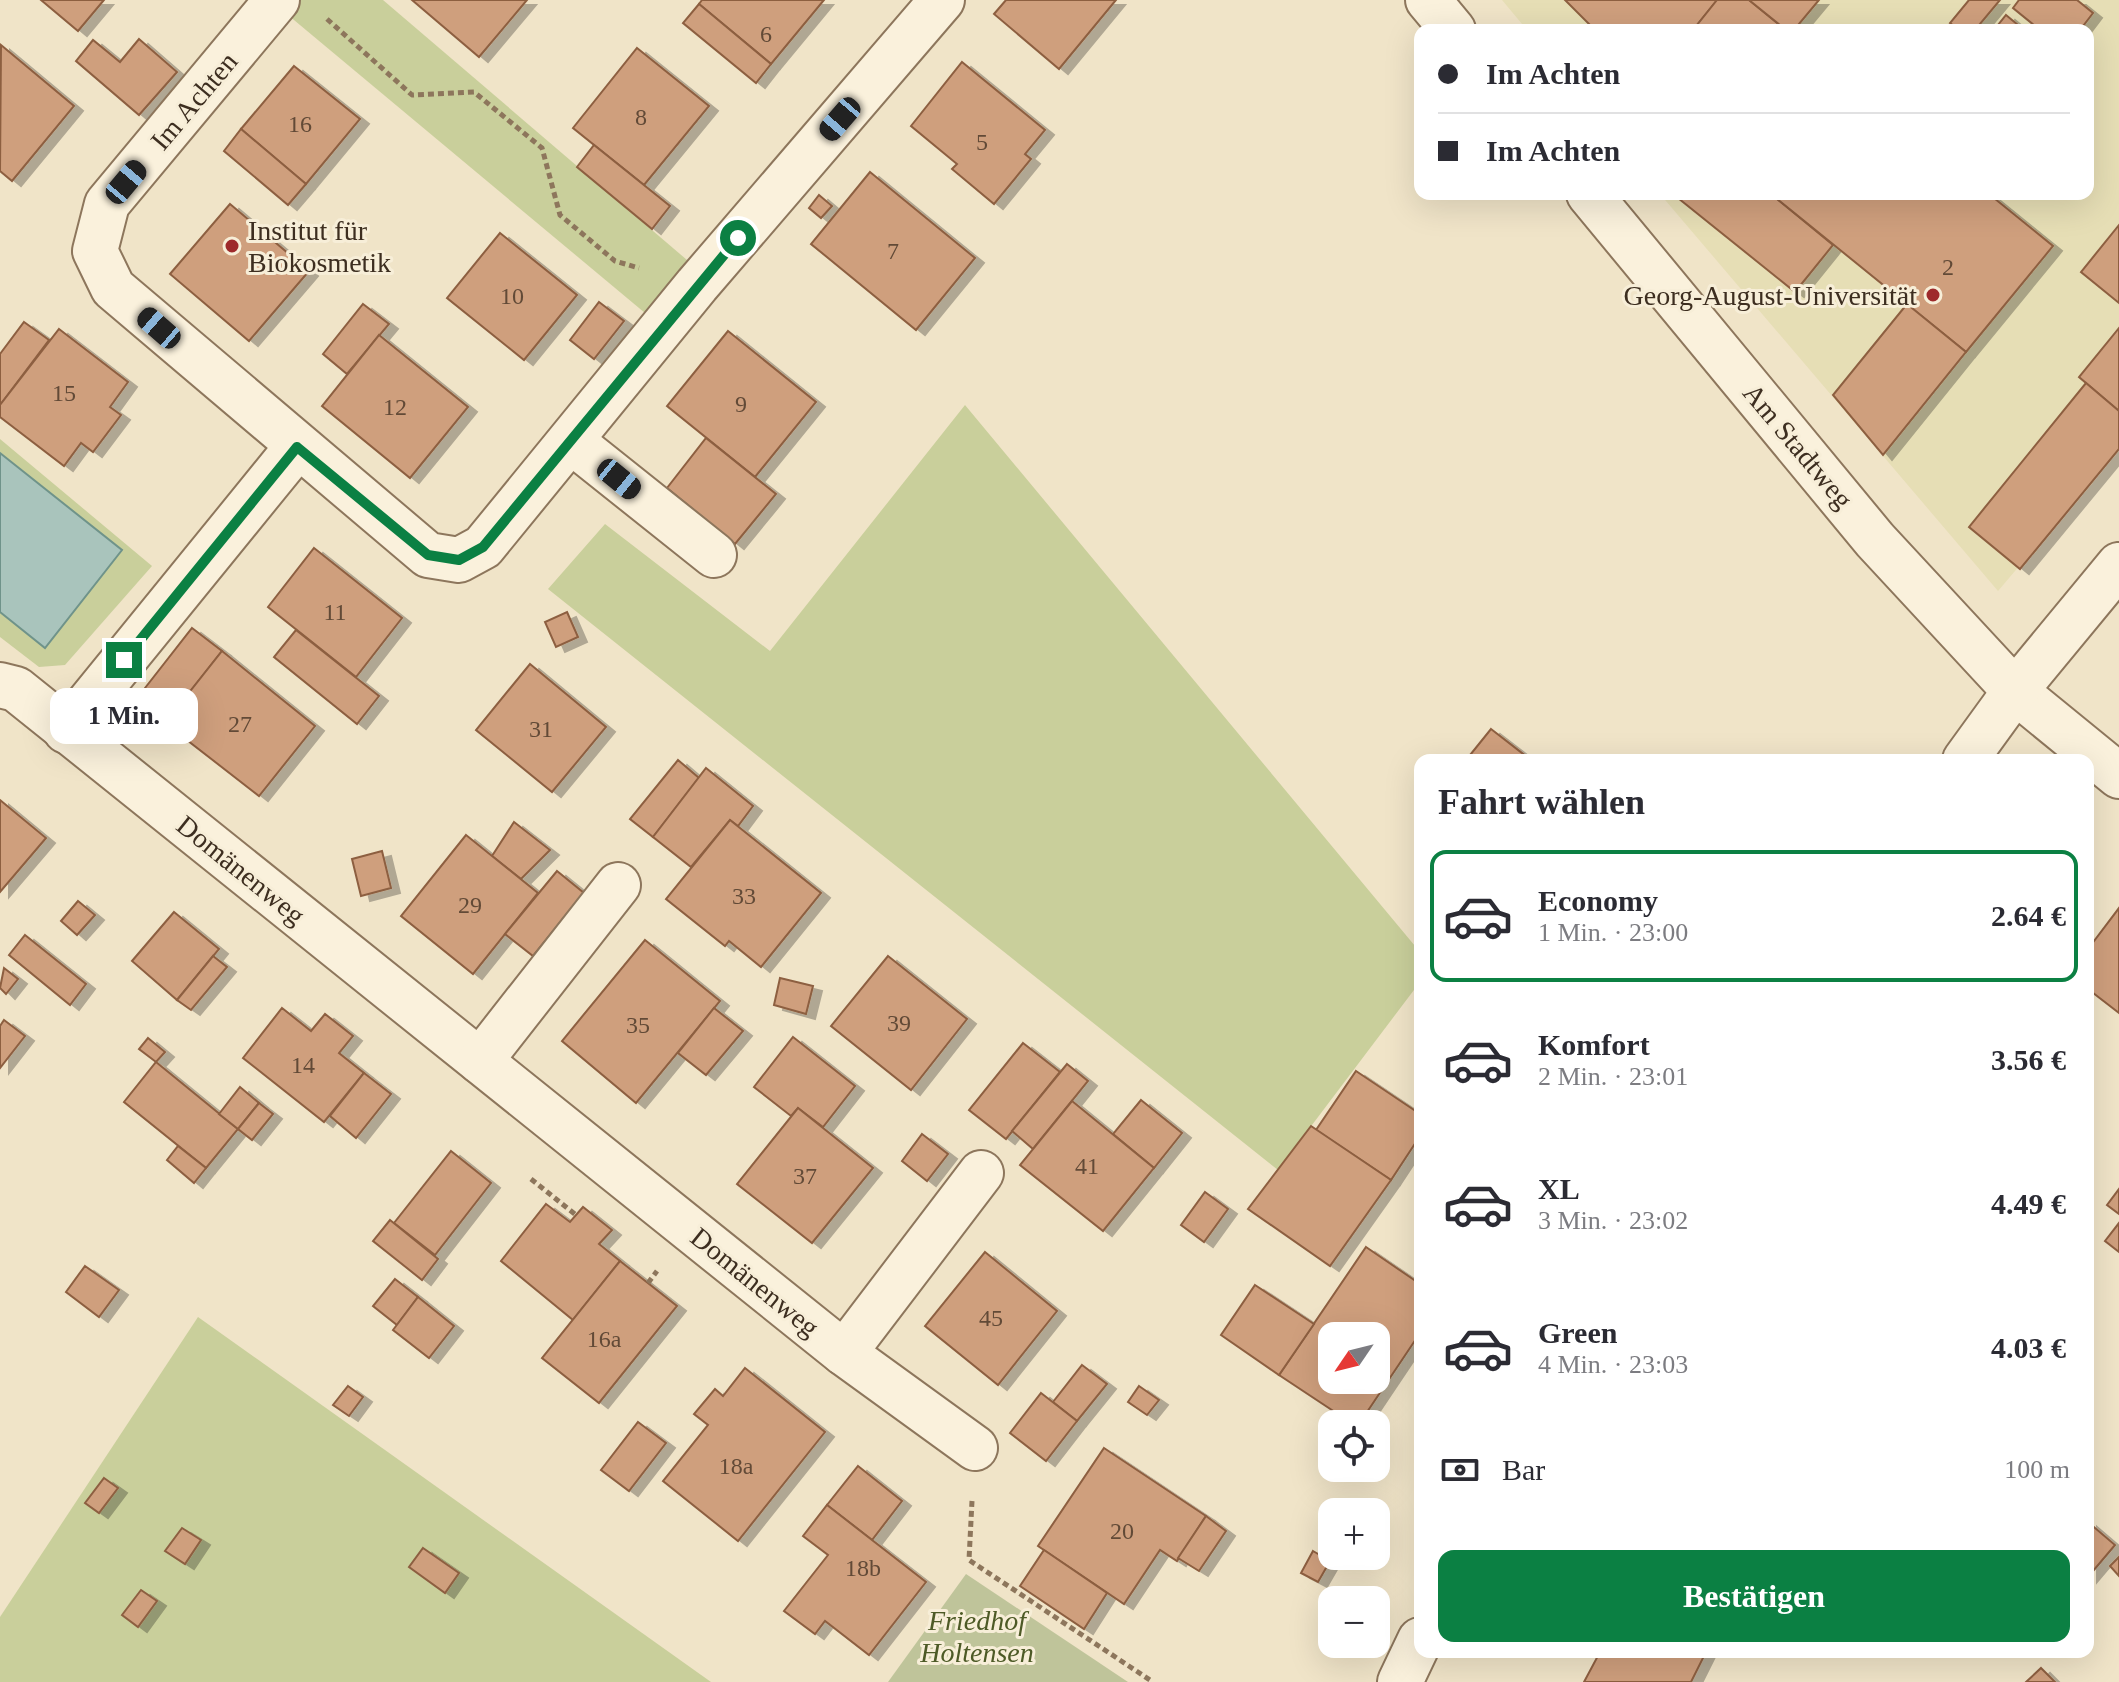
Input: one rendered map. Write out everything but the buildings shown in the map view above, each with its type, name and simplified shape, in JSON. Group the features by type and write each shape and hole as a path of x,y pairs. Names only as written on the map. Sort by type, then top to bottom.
{"street":[{"name":"Im Achten","path":"277,0 107,204 95,251 113,288 297,447 428,555 459,560 483,547 697,285 942,0"},
{"path":"1428,0 1448,24"},
{"name":"Am Stadtweg","path":"1594,200 1875,540 2015,691 2092,754"},
{"path":"571,441 714,555"},
{"path":"66,731 297,447"},
{"path":"1969,754 2015,691 2119,565"},
{"name":"Domänenweg","path":"0,685 16,689 844,1353 975,1448"},
{"name":"Am Stadtweg","path":"2094,756 2119,776"},
{"path":"480,1061 618,885"},
{"name":"Domänenweg","path":"844,1353 981,1173"},
{"path":"1400,1682 1414,1653"}],"path":[{"path":"325,17 412,95 474,92 542,148 560,215 615,261 697,285"},
{"path":"531,1179 576,1215"},
{"path":"648,1283 657,1271"},
{"path":"975,1448 969,1560 1153,1682"}],"shaded area":[{"name":"Georg-August-Universität","path":"1502,0 2119,0 2119,449 1998,591 1665,200 2094,200 2094,24 1522,24"}],"green space":[{"path":"270,0 383,0 687,260 645,313"},
{"path":"965,405 1414,945 1414,990 1278,1170 548,589 605,524 770,651"},
{"path":"0,439 152,566 65,665 39,667 0,637"},
{"path":"198,1317 711,1682 0,1682 0,1617"},
{"name":"Friedhof Holtensen","path":"966,1574 1128,1682 888,1682"}],"water":[{"path":"0,453 122,550 45,648 0,612"}],"place":[{"name":"Institut für Biokosmetik","path":"232,246"},
{"name":"Georg-August-Universität","path":"1933,295"}],"route":[{"path":"124,660 297,447 428,555 459,560 483,547 738,238"}]}
